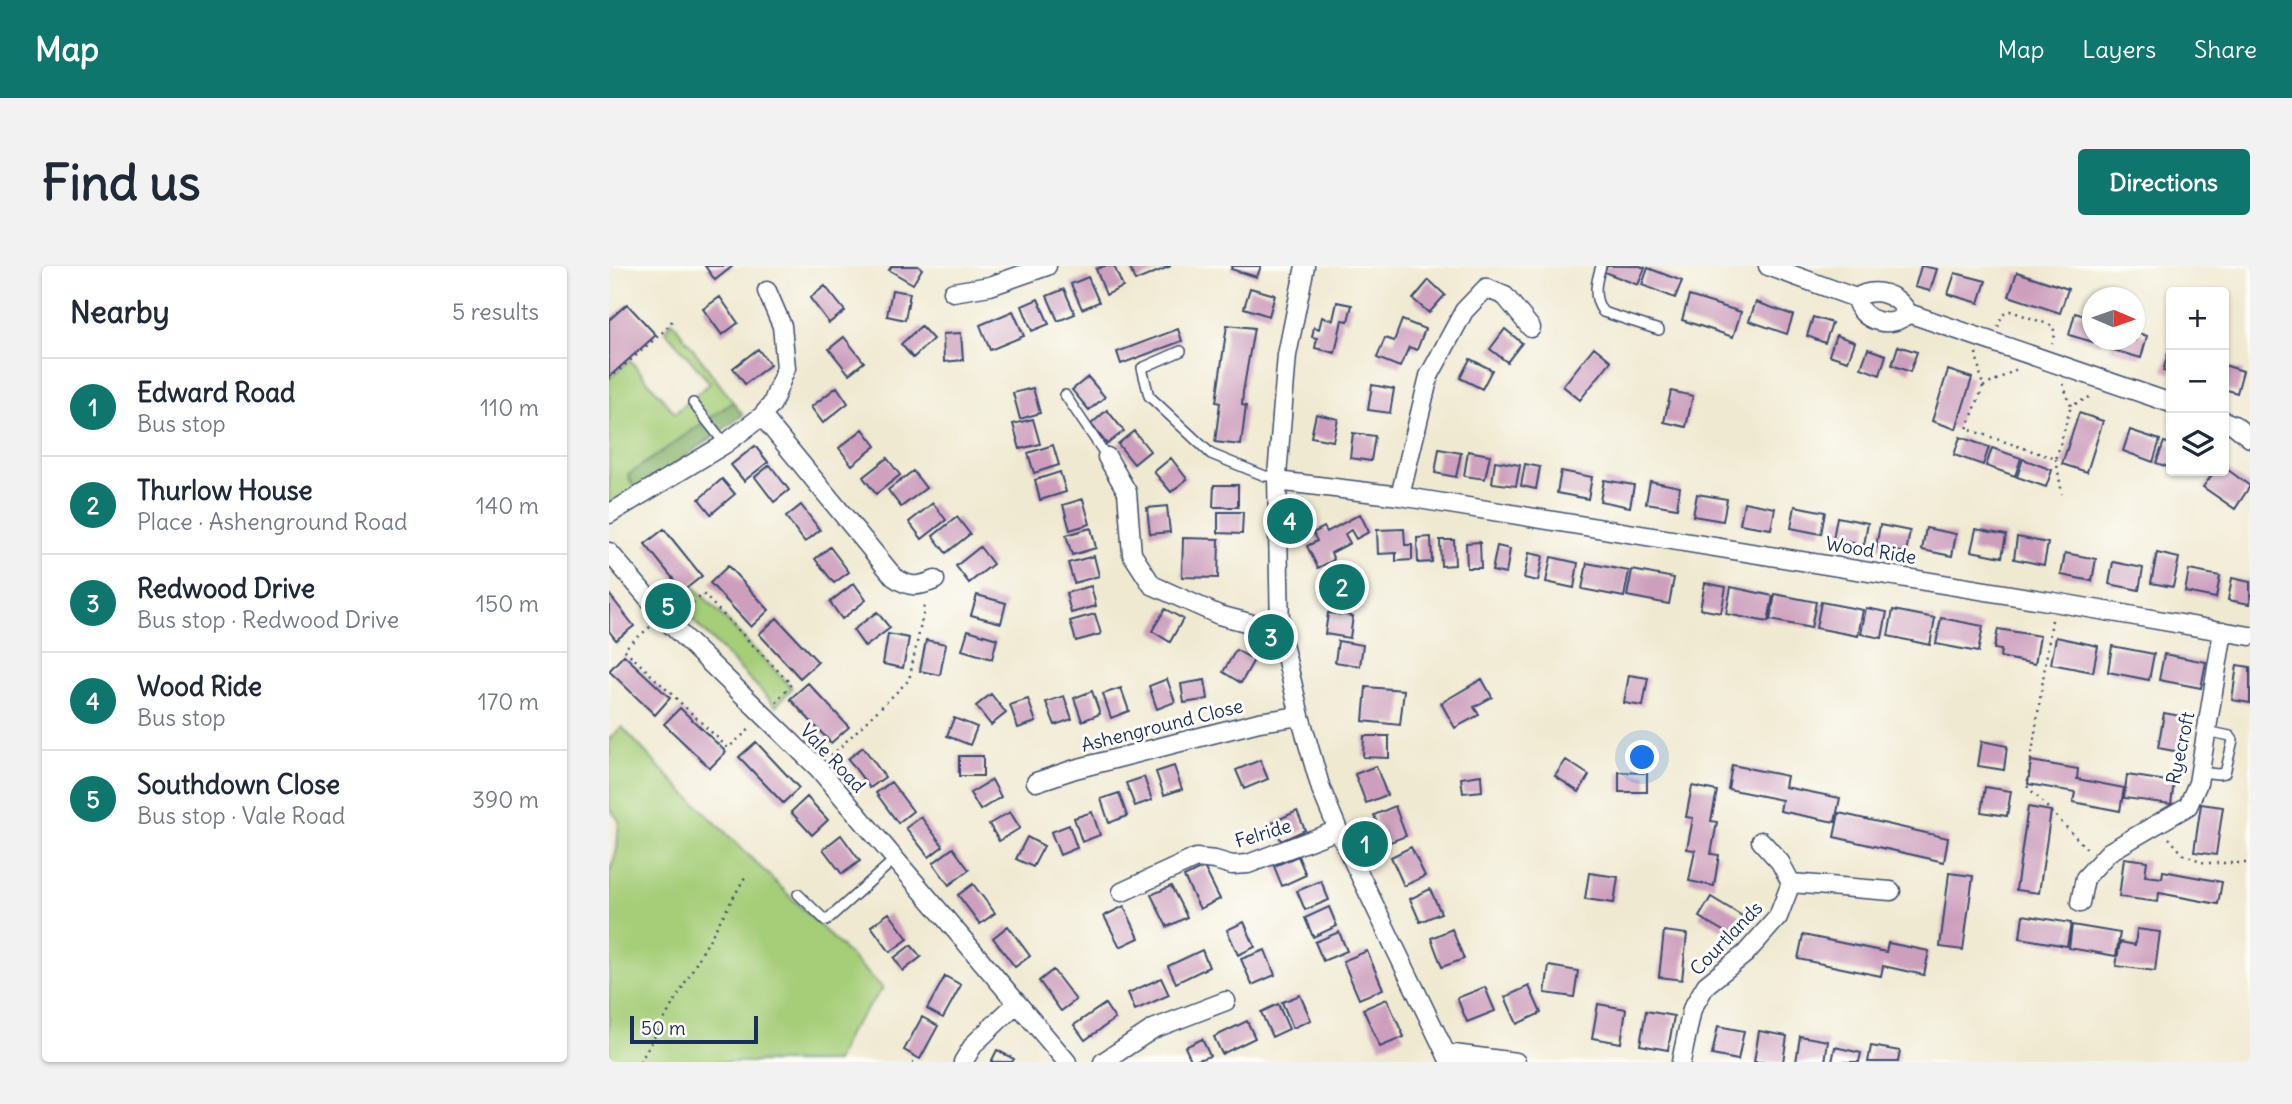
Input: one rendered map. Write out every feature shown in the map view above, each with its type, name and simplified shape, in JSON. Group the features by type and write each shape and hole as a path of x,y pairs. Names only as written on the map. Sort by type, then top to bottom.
{"street":[{"path":"953,292 990,286 1047,266"},
{"path":"1305,266 1287,355 1277,479 1280,631 1300,716 1321,789 1338,830 1448,1057 1516,1062"},
{"path":"1768,266 1856,298"},
{"path":"1400,496 1429,376 1464,312 1486,288 1505,296 1531,328"},
{"path":"609,514 725,444 762,416 772,404 786,368 782,326 768,291"},
{"path":"1856,298 1864,293 1885,293 1899,300 1908,313 2166,401"},
{"path":"1856,298 1857,305 1865,316 1876,320 1888,322 1901,319 1908,313"},
{"path":"762,416 894,577 908,587 928,583"},
{"path":"2229,423 2250,438"},
{"path":"1107,457 1127,492 1132,554 1152,585 1219,615 1280,631"},
{"name":"Wood Ride","path":"1277,479 1400,496 2250,636"},
{"name":"Vale Road","path":"609,552 667,620 818,768 1067,1062"},
{"name":"Ryecroft","path":"2080,903 2085,878 2109,852 2188,806 2198,783 2223,631"},
{"name":"Ashenground Close","path":"1036,782 1075,769 1259,722 1300,716"},
{"name":"Felride","path":"1122,892 1196,858 1232,865 1248,864 1338,830"},
{"path":"1761,841 1780,862 1791,883 1891,891"},
{"name":"Courtlands","path":"1681,1062 1692,1009 1706,985 1745,954 1778,917 1791,883"},
{"path":"1103,1062 1153,1029 1226,1001"},
{"path":"963,1062 974,1044 1017,1003"}],"lane":[{"path":"1601,266 1595,290 1602,312 1659,330"},
{"path":"1181,351 1142,368 1149,396 1211,454 1277,479"},
{"path":"1065,395 1107,457"},
{"path":"692,403 725,444"},
{"path":"2200,772 2225,773 2233,740 2230,736 2207,731"},
{"path":"798,894 826,921 894,860"}],"path":[{"path":"1983,387 2043,358 2055,335 2053,326 2011,311 2002,315 1991,342"},
{"path":"609,379 672,321"},
{"path":"1973,336 1983,387 1968,429 2056,459"},
{"path":"2062,494 2056,459 2071,407"},
{"path":"818,768 909,680 925,610 928,583"},
{"path":"703,594 791,684 764,718 728,748 624,649 667,620 703,594"},
{"path":"2054,602 2028,786 2100,862"},
{"path":"2159,823 2171,842 2183,854 2205,863 2250,863"},
{"path":"640,1062 745,877"}],"green space":[{"path":"672,321 733,402 628,475 636,492 609,508 609,379 630,360 675,413 710,383 665,330"},
{"path":"733,402 743,415 636,492 628,475"},
{"path":"695,588 792,688 776,706 677,604"},
{"path":"622,727 661,769 883,988 849,1032 836,1062 609,1062 609,876 617,849 619,820 609,808 609,739"}],"building":[{"path":"705,266 733,266 715,280"},
{"path":"892,266 918,266 922,269 913,284 889,270"},
{"path":"1114,266 1123,287 1106,295 1096,269"},
{"path":"1129,266 1171,266 1135,281"},
{"path":"1232,266 1261,266 1257,277 1231,269"},
{"path":"1607,266 1645,268 1638,285 1604,272"},
{"path":"1921,266 1937,269 1930,291 1915,287"},
{"path":"1648,268 1682,281 1675,298 1642,285"},
{"path":"2017,272 2068,289 2060,313 2009,296"},
{"path":"1955,273 1986,281 1979,303 1948,294"},
{"path":"1088,277 1099,302 1082,309 1071,284"},
{"path":"1429,280 1445,295 1429,313 1413,299"},
{"path":"825,286 845,311 829,323 810,298"},
{"path":"1250,288 1275,295 1269,316 1244,308"},
{"path":"1064,289 1075,314 1058,321 1047,296"},
{"path":"892,290 910,293 905,320 887,316"},
{"path":"1689,296 1741,312 1733,337 1682,320"},
{"path":"720,297 738,323 722,335 703,309"},
{"path":"1038,299 1049,324 1032,331 1022,306"},
{"path":"1337,302 1352,305 1348,321 1342,320 1335,353 1315,348 1317,338 1312,337 1314,327 1319,329 1322,317 1333,320"},
{"path":"1756,302 1793,315 1787,334 1749,321"},
{"path":"627,304 656,335 609,377 609,320"},
{"path":"1013,311 1024,336 990,350 980,325"},
{"path":"2075,313 2082,315 2082,339 2069,335"},
{"path":"1813,317 1832,323 1825,343 1807,336"},
{"path":"1402,320 1425,329 1417,350 1409,347 1400,367 1377,358 1385,338 1394,341"},
{"path":"1227,325 1254,328 1243,392 1242,405 1246,406 1241,445 1215,442 1220,403 1216,402"},
{"path":"921,326 933,339 913,358 901,344"},
{"path":"1178,329 1182,341 1121,364 1117,352"},
{"path":"1505,329 1522,343 1507,362 1490,349"},
{"path":"961,333 963,360 944,362 943,334"},
{"path":"1836,335 1855,342 1848,361 1829,355"},
{"path":"844,337 864,362 849,374 829,349"},
{"path":"1898,346 1917,352 1910,372 1892,365"},
{"path":"1594,347 1611,361 1580,400 1563,386"},
{"path":"758,349 770,365 745,384 733,368"},
{"path":"1868,349 1886,355 1880,375 1861,368"},
{"path":"2113,350 2143,350 2141,358"},
{"path":"1470,359 1492,370 1482,389 1460,378"},
{"path":"2229,367 2243,371 2237,393 2229,391"},
{"path":"1948,370 1972,378 1956,429 1932,421"},
{"path":"1088,377 1105,397 1089,410 1072,390"},
{"path":"1372,385 1394,389 1390,413 1368,410"},
{"path":"837,387 848,403 823,423 811,407"},
{"path":"1033,388 1040,413 1020,419 1013,393"},
{"path":"1671,391 1693,396 1686,427 1664,422"},
{"path":"1107,410 1124,431 1107,444 1091,424"},
{"path":"2079,413 2103,421 2087,472 2062,464"},
{"path":"1316,414 1338,419 1333,441 1311,437"},
{"path":"1033,419 1040,444 1020,449 1013,424"},
{"path":"863,429 876,446 852,465 839,448"},
{"path":"2130,430 2160,440 2153,462 2123,451"},
{"path":"1134,431 1150,451 1134,464 1118,444"},
{"path":"1353,433 1375,436 1371,461 1350,458"},
{"path":"1960,437 1989,447 1983,465 1954,455"},
{"path":"2164,442 2166,443 2166,466 2156,463"},
{"path":"1053,445 1059,465 1034,473 1028,453"},
{"path":"755,446 768,462 744,481 731,465"},
{"path":"1992,448 2021,458 2015,476 1986,466"},
{"path":"1439,449 1461,453 1456,477 1435,473"},
{"path":"1468,451 1490,455 1485,479 1464,476"},
{"path":"887,458 900,475 876,494 863,477"},
{"path":"1171,458 1187,479 1171,492 1154,472"},
{"path":"2023,459 2052,470 2046,487 2017,477"},
{"path":"1495,461 1520,465 1516,486 1492,483"},
{"path":"1525,464 1540,467 1536,489 1521,486"},
{"path":"770,465 789,490 774,502 755,477"},
{"path":"913,471 926,488 901,507 888,490"},
{"path":"1561,471 1592,477 1588,499 1557,493"},
{"path":"2229,471 2250,486 2235,509 2203,487 2211,476 2229,476"},
{"path":"1060,472 1066,492 1040,500 1035,480"},
{"path":"722,479 735,494 711,514 699,499"},
{"path":"1604,480 1634,485 1630,507 1600,501"},
{"path":"1650,481 1680,487 1677,508 1646,503"},
{"path":"1214,485 1238,485 1238,507 1213,507"},
{"path":"1697,494 1727,499 1723,521 1693,516"},
{"path":"1083,499 1090,524 1070,530 1063,505"},
{"path":"1744,502 1775,508 1771,529 1740,524"},
{"path":"933,503 946,520 922,539 909,522"},
{"path":"801,505 820,530 805,542 786,517"},
{"path":"1167,506 1170,532 1150,534 1147,508"},
{"path":"1795,506 1825,512 1821,534 1791,528"},
{"path":"1218,512 1243,512 1242,534 1218,533"},
{"path":"1360,514 1369,532 1356,539 1351,530 1345,534 1350,543 1331,553 1334,560 1318,568 1307,546 1317,541 1313,533 1324,527 1327,532"},
{"path":"957,517 970,534 946,553 933,536"},
{"path":"1837,517 1868,523 1864,545 1833,539"},
{"path":"1880,525 1910,531 1906,553 1876,547"},
{"path":"1091,528 1096,548 1072,555 1066,535"},
{"path":"1926,528 1956,534 1952,556 1922,550"},
{"path":"664,529 702,576 683,591 645,544"},
{"path":"1404,529 1405,545 1412,545 1412,560 1396,561 1396,553 1378,554 1377,530"},
{"path":"1976,529 2006,535 2002,557 1971,551"},
{"path":"1431,537 1432,562 1418,563 1417,538"},
{"path":"2017,537 2048,543 2044,565 2014,559"},
{"path":"1183,538 1219,539 1218,578 1182,577"},
{"path":"1440,540 1454,540 1455,565 1441,566"},
{"path":"1480,542 1481,568 1467,568 1466,543"},
{"path":"1497,546 1510,549 1506,574 1492,571"},
{"path":"830,547 849,572 834,583 815,559"},
{"path":"980,547 993,564 969,583 956,566"},
{"path":"1529,553 1543,556 1538,581 1524,578"},
{"path":"2065,553 2096,559 2092,581 2061,575"},
{"path":"2157,553 2179,558 2173,587 2151,583"},
{"path":"1094,556 1099,576 1074,583 1068,563"},
{"path":"1551,557 1578,563 1574,588 1546,582"},
{"path":"2113,562 2143,568 2139,590 2109,584"},
{"path":"1587,563 1629,571 1624,597 1582,589"},
{"path":"728,566 769,610 751,627 710,583"},
{"path":"1632,570 1674,578 1669,604 1627,596"},
{"path":"2189,570 2220,576 2216,598 2185,592"},
{"path":"1327,578 1357,579 1356,595 1361,595 1360,606 1342,605 1343,599 1327,598"},
{"path":"2232,578 2250,582 2250,604 2228,600"},
{"path":"854,583 866,600 842,619 830,602"},
{"path":"1705,583 1726,587 1721,613 1700,609"},
{"path":"1091,586 1096,606 1071,613 1066,593"},
{"path":"1731,587 1773,596 1768,622 1726,614"},
{"path":"609,594 634,626 616,640 609,631"},
{"path":"1775,594 1816,602 1811,628 1770,620"},
{"path":"977,595 1006,603 1001,623 971,615"},
{"path":"1821,602 1863,610 1858,636 1816,628"},
{"path":"1866,608 1887,612 1882,638 1861,634"},
{"path":"1165,609 1183,619 1170,642 1152,631"},
{"path":"1893,610 1935,618 1930,645 1888,636"},
{"path":"877,612 890,628 865,647 853,630"},
{"path":"1328,613 1353,616 1350,638 1325,634"},
{"path":"1095,614 1101,634 1076,641 1070,621"},
{"path":"777,618 818,662 800,678 759,634"},
{"path":"1941,618 1983,626 1978,652 1936,644"},
{"path":"1998,629 2040,636 2035,664 2000,657 2001,650 1994,649"},
{"path":"968,630 997,639 992,659 962,650"},
{"path":"888,634 909,638 903,668 883,664"},
{"path":"2056,637 2098,646 2093,672 2051,664"},
{"path":"926,640 946,644 940,675 920,671"},
{"path":"1338,641 1363,645 1360,666 1335,662"},
{"path":"2112,646 2154,654 2149,680 2108,672"},
{"path":"1236,650 1254,660 1241,683 1223,672"},
{"path":"2164,654 2206,662 2201,688 2159,680"},
{"path":"624,655 670,698 655,715 609,671"},
{"path":"2237,665 2250,667 2250,703 2232,700"},
{"path":"1629,675 1648,678 1643,706 1624,703"},
{"path":"1167,679 1175,702 1157,709 1149,686"},
{"path":"1482,679 1492,697 1474,707 1479,715 1455,728 1441,703"},
{"path":"1205,680 1208,699 1184,703 1181,684"},
{"path":"808,683 849,727 831,743 790,699"},
{"path":"1366,687 1404,690 1400,725 1363,721"},
{"path":"1121,688 1129,711 1111,718 1103,694"},
{"path":"1092,691 1100,714 1082,721 1074,698"},
{"path":"991,694 1006,713 991,725 976,706"},
{"path":"1064,696 1072,719 1055,725 1046,702"},
{"path":"1028,699 1036,722 1018,728 1010,705"},
{"path":"680,708 726,752 710,768 664,724"},
{"path":"2164,713 2191,718 2185,753 2158,748"},
{"path":"954,718 977,727 970,745 947,736"},
{"path":"1364,736 1389,736 1389,758 1363,757"},
{"path":"1982,741 2007,746 2004,770 1978,766"},
{"path":"756,742 799,788 783,803 739,757"},
{"path":"863,747 885,777 870,788 848,759"},
{"path":"959,756 983,756 983,776 959,776"},
{"path":"1260,760 1268,779 1244,789 1236,770"},
{"path":"1566,760 1589,775 1579,792 1555,776"},
{"path":"2031,761 2078,769 2077,779 2124,788 2120,811 2073,802 2075,792 2028,784"},
{"path":"1732,765 1787,776 1785,787 1840,798 1835,822 1780,811 1782,800 1728,789"},
{"path":"1174,766 1182,789 1164,795 1156,772"},
{"path":"1376,766 1387,795 1366,803 1355,774"},
{"path":"1619,772 1647,773 1647,792 1619,792"},
{"path":"1481,775 1482,791 1463,793 1461,778"},
{"path":"2127,775 2174,782 2171,804 2124,798"},
{"path":"1144,777 1152,800 1135,806 1126,783"},
{"path":"992,780 1001,797 980,810 970,793"},
{"path":"891,782 913,811 898,823 876,793"},
{"path":"1692,786 1717,791 1711,821 1717,822 1711,854 1719,855 1714,886 1689,881 1695,850 1687,849 1693,818 1686,817"},
{"path":"1985,787 2011,791 2007,816 1981,812"},
{"path":"1119,793 1127,816 1109,823 1101,799"},
{"path":"807,797 828,820 812,835 791,812"},
{"path":"2201,804 2223,807 2216,855 2194,852"},
{"path":"1395,806 1406,836 1385,844 1374,815"},
{"path":"2028,807 2051,811 2039,893 2016,890"},
{"path":"1297,811 1305,830 1281,841 1273,822"},
{"path":"1010,812 1020,828 999,841 989,824"},
{"path":"1092,812 1100,835 1082,842 1074,818"},
{"path":"1839,813 1948,838 1944,862 1834,837"},
{"path":"921,817 943,846 929,857 906,828"},
{"path":"1069,825 1077,848 1060,855 1051,832"},
{"path":"841,835 860,861 842,874 823,849"},
{"path":"1027,837 1044,846 1033,867 1016,859"},
{"path":"1411,847 1425,876 1404,886 1391,857"},
{"path":"953,848 969,870 949,885 933,863"},
{"path":"1298,856 1306,875 1282,886 1274,866"},
{"path":"2124,858 2147,861 2145,876 2162,878 2163,871 2222,882 2218,904 2159,893 2158,902 2119,897"},
{"path":"1204,867 1220,899 1200,909 1184,877"},
{"path":"1589,873 1618,877 1614,903 1585,899"},
{"path":"1949,873 1973,876 1963,950 1940,947"},
{"path":"1321,881 1329,900 1305,910 1297,891"},
{"path":"973,884 995,913 980,924 958,895"},
{"path":"1171,886 1187,917 1167,927 1151,895"},
{"path":"1430,889 1441,913 1420,922 1410,899"},
{"path":"1711,897 1744,917 1732,936 1699,917"},
{"path":"1124,906 1139,938 1120,947 1104,916"},
{"path":"1329,907 1337,926 1313,937 1305,918"},
{"path":"889,913 908,939 890,952 871,926"},
{"path":"2023,915 2071,923 2067,946 2020,938"},
{"path":"1244,922 1255,947 1238,955 1227,930"},
{"path":"2072,925 2120,933 2116,956 2069,948"},
{"path":"1008,926 1030,956 1015,967 993,938"},
{"path":"1452,929 1464,959 1442,967 1431,938"},
{"path":"2137,929 2160,932 2155,971 2116,966 2120,942 2135,945"},
{"path":"1664,931 1687,934 1682,980 1659,977"},
{"path":"1339,932 1347,951 1323,961 1315,942"},
{"path":"1803,935 1886,952 1888,943 1929,951 1924,975 1883,966 1881,976 1798,959"},
{"path":"911,945 921,957 903,971 894,958"},
{"path":"1202,950 1209,967 1176,983 1168,966"},
{"path":"1265,950 1275,975 1252,985 1241,959"},
{"path":"1367,951 1383,989 1359,999 1343,961"},
{"path":"1549,966 1578,971 1574,997 1545,993"},
{"path":"1053,970 1076,1000 1061,1011 1039,981"},
{"path":"945,976 961,985 943,1018 927,1009"},
{"path":"1161,978 1169,995 1135,1010 1128,993"},
{"path":"1529,986 1541,1013 1517,1024 1505,997"},
{"path":"1485,987 1495,1011 1467,1022 1457,998"},
{"path":"1300,995 1311,1020 1293,1028 1282,1002"},
{"path":"1387,999 1404,1037 1380,1047 1363,1009"},
{"path":"1105,1004 1115,1019 1085,1040 1074,1025"},
{"path":"1278,1004 1289,1029 1272,1037 1261,1012"},
{"path":"1598,1004 1626,1009 1621,1043 1592,1038"},
{"path":"1646,1011 1674,1016 1668,1050 1640,1045"},
{"path":"922,1017 938,1026 920,1059 904,1050"},
{"path":"1247,1021 1255,1038 1222,1054 1214,1037"},
{"path":"1718,1026 1744,1031 1738,1060 1712,1055"},
{"path":"1759,1031 1787,1036 1783,1062 1754,1062"},
{"path":"1800,1036 1828,1041 1825,1062 1796,1062"},
{"path":"1202,1039 1210,1056 1192,1062 1185,1047"},
{"path":"1871,1046 1900,1051 1898,1062 1868,1062"},
{"path":"1835,1047 1861,1053 1859,1062 1832,1062"},
{"path":"997,1050 1014,1059 1012,1062 991,1062"}],"place":[{"name":"Wood Ride","path":"1290,521"},
{"name":"Thurlow House","path":"1342,587"},
{"name":"Southdown Close","path":"668,606"},
{"name":"Redwood Drive","path":"1271,637"},
{"name":"Edward Road","path":"1365,844"}]}
